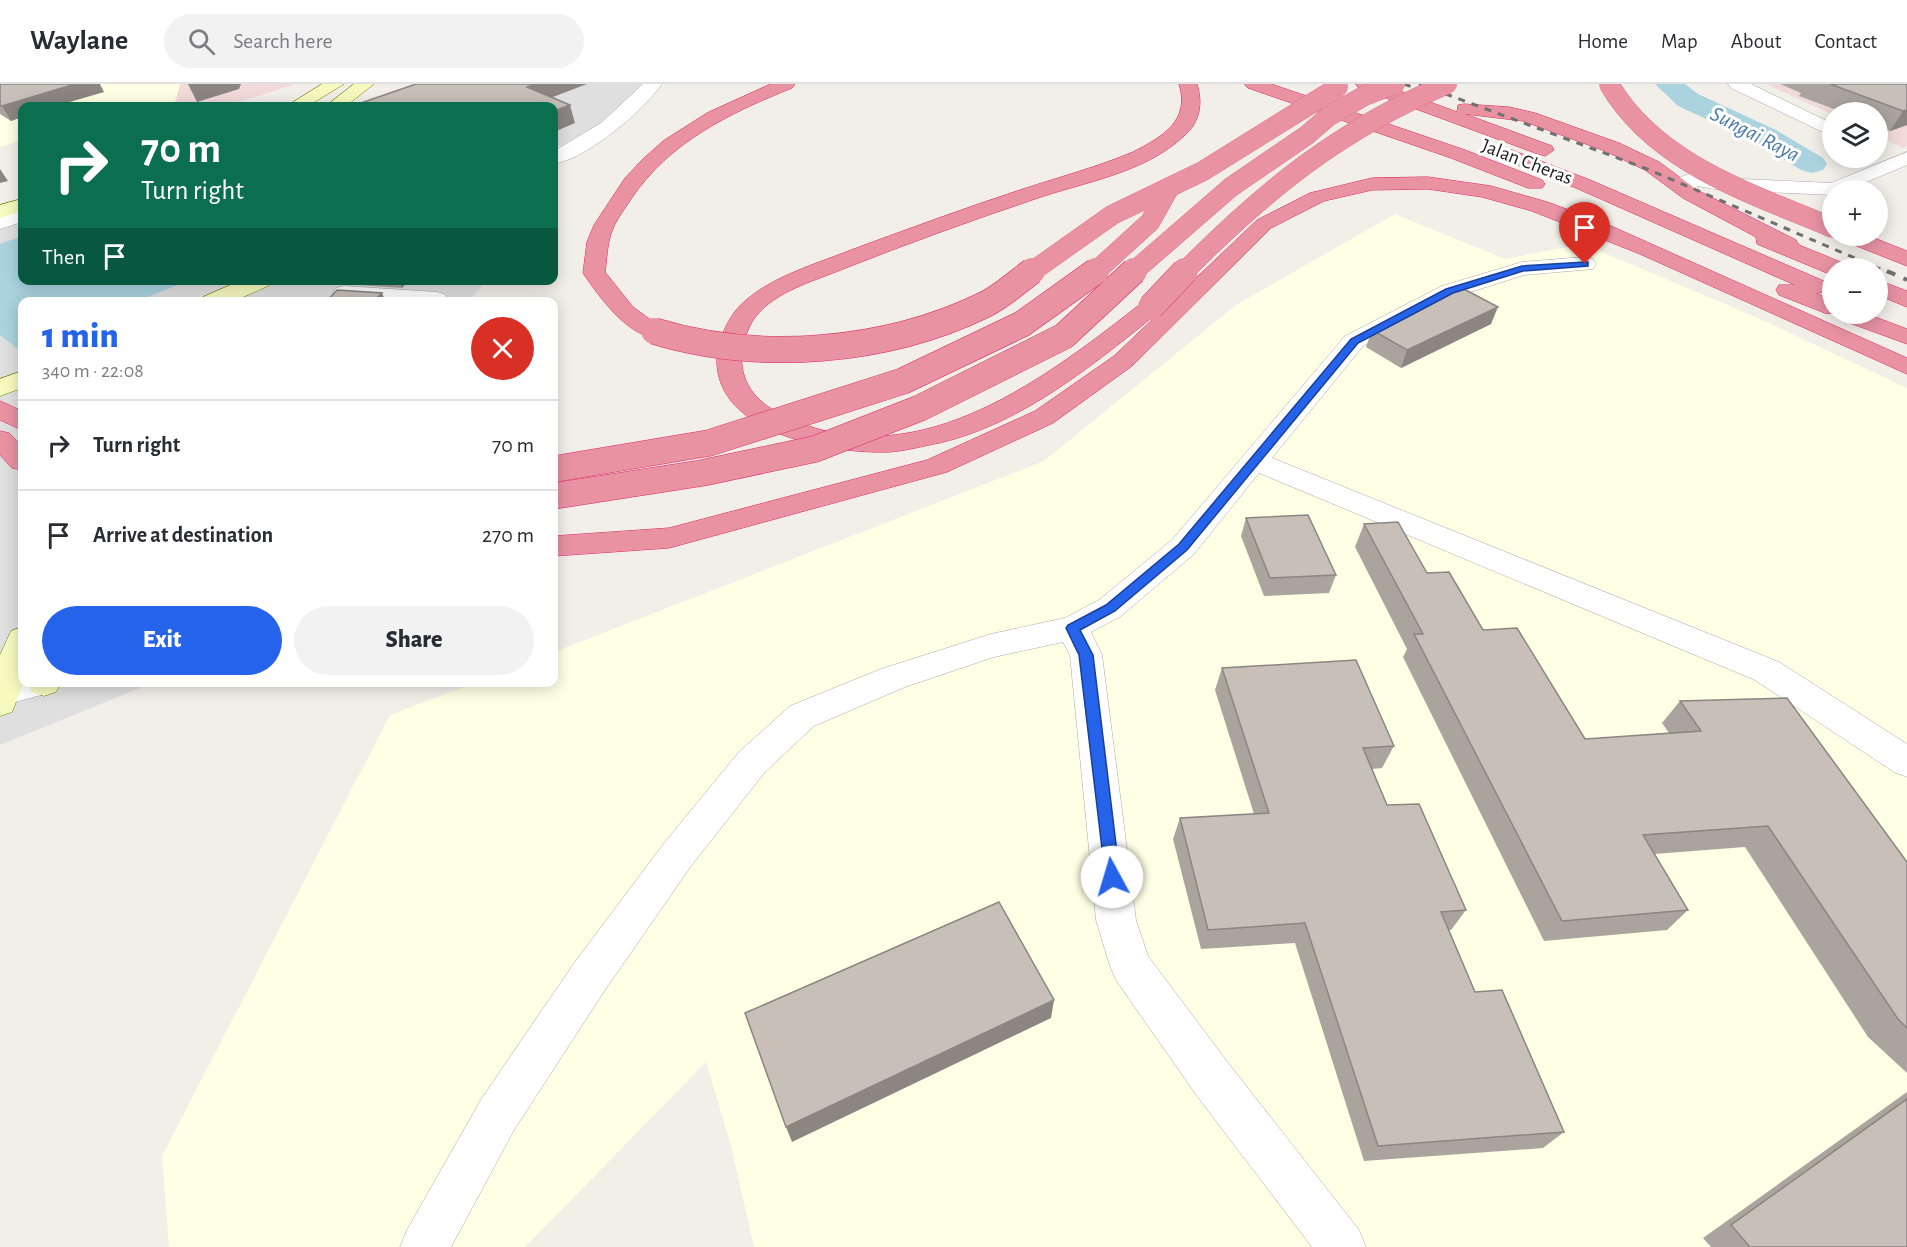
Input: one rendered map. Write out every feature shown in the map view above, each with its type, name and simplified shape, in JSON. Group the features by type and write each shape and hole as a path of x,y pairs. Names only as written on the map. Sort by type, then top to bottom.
{"highway":[{"path":"786,84 745,100 696,125 658,155 626,190 601,232 594,273 625,312 654,331 687,341 804,351 876,341 932,326 985,305 1112,215 1167,190 1345,84"},
{"path":"1188,84 1194,101 1189,118 1176,134 1149,151 800,278 752,306 740,321 731,349 730,366 734,384 744,402 766,419 831,441 868,444 916,439 962,429 1020,402 1095,352 1151,307 1206,248 1294,170 1401,101 1447,84"},
{"path":"1254,84 1436,146 1544,188 1822,303"},
{"path":"1286,84 1442,129"},
{"name":"Jalan Cheras","path":"1315,84 1442,129 1583,184 1822,289"},
{"path":"1609,84 1622,110 1679,156 1713,174 1822,223"},
{"path":"558,495 702,473 815,449 920,408 992,374 1064,336 1143,263 1231,187 1307,135 1329,116 1380,86 1467,110 1509,112 1529,117 1632,156 1652,166 1690,194 1822,262"},
{"name":"Jalan Cheras","path":"1380,86 1618,178"},
{"path":"558,546 669,538 770,513 937,466 1044,417 1123,362 1264,224 1282,212 1322,195 1354,187 1398,182 1453,185 1500,192 1547,207 1622,238 1907,367"},
{"path":"558,468 709,443 903,381 1022,324 1092,275 1150,222 1167,190"},
{"path":"1659,195 1822,263"},
{"path":"1877,246 1907,258"},
{"path":"1888,291 1907,300"},
{"path":"1888,321 1907,330"},
{"path":"1873,324 1907,337"},
{"path":"0,395 18,404"},
{"path":"0,409 18,420"},
{"path":"0,439 18,458"}],"street":[{"path":"303,102 335,84"},
{"path":"340,102 365,84"},
{"path":"558,156 599,135 621,118 653,84"},
{"path":"1737,84 1822,126"},
{"path":"1632,156 1670,172 1720,184"},
{"path":"1690,194 1685,182 1687,180 1720,184 1834,189 1902,160"},
{"path":"0,202 18,196"},
{"path":"0,212 18,206"},
{"path":"0,223 18,216"},
{"path":"424,1247 498,1114 590,976 678,855 752,762 802,716 883,682 991,646 1072,628 1110,608 1183,547 1354,341 1450,291 1522,269 1585,264"},
{"path":"223,297 250,285"},
{"path":"344,293 396,297"},
{"path":"0,388 18,381"},
{"path":"0,449 18,466"},
{"path":"1255,461 1767,671 1907,762"},
{"path":"1072,628 1086,655 1116,920 1131,966 1213,1080 1342,1247"},
{"path":"9,686 18,653"}],"shaded area":[{"path":"0,84 180,84 175,102 18,102 18,141 0,147"},
{"path":"180,84 296,84 239,102 175,102"},
{"path":"422,84 641,84 592,133 558,146 558,102 369,102"},
{"path":"1766,84 1907,84 1907,146 1903,148 1888,141 1888,102 1822,102 1822,110"},
{"path":"1395,214 1505,259 1583,244 1758,318 1907,388 1907,1247 754,1247 730,1142 706,1062 525,1247 169,1247 162,1156 390,715 464,687 558,687 558,650 1044,461 1236,305"},
{"path":"18,221 18,285 483,285 472,297 18,297 18,687 141,687 0,745 0,228"}],"water":[{"path":"18,237 18,285 178,285 147,297 18,297 18,349 0,335 0,244"}],"building":[{"path":"0,84 75,84 2,106 0,105"},
{"path":"416,84 535,84 527,87 570,105 558,110 558,102 364,102"},
{"path":"1830,84 1907,84 1907,110 1903,111 1888,105 1888,102 1879,102"},
{"path":"1462,288 1498,307 1407,350 1372,330"},
{"path":"337,290 382,293 378,297 331,297"},
{"path":"1308,515 1336,575 1270,578 1246,518"},
{"path":"1398,522 1427,573 1449,572 1483,630 1517,628 1585,739 1701,731 1680,701 1787,698 1907,862 1907,1028 1898,1019 1768,826 1643,835 1688,910 1562,921 1414,634 1423,634 1364,524"},
{"path":"1356,660 1394,746 1363,748 1387,805 1419,804 1466,910 1441,912 1475,992 1502,990 1564,1132 1378,1146 1305,923 1208,930 1180,818 1269,813 1222,668"},
{"path":"999,902 1054,1000 786,1127 745,1013"},
{"path":"1907,1099 1907,1247 1750,1247 1731,1225"}],"waterway":[{"name":"Sungai Raya","path":"1668,84 1688,100 1766,136 1812,164"}],"railway":[{"path":"1404,84 1427,92"},
{"path":"1419,84 1647,169 1890,273"},
{"path":"1888,271 1907,280"}],"route":[{"path":"1112,877 1086,655 1072,628 1110,608 1183,547 1354,341 1450,291 1522,269 1585,264"}]}
